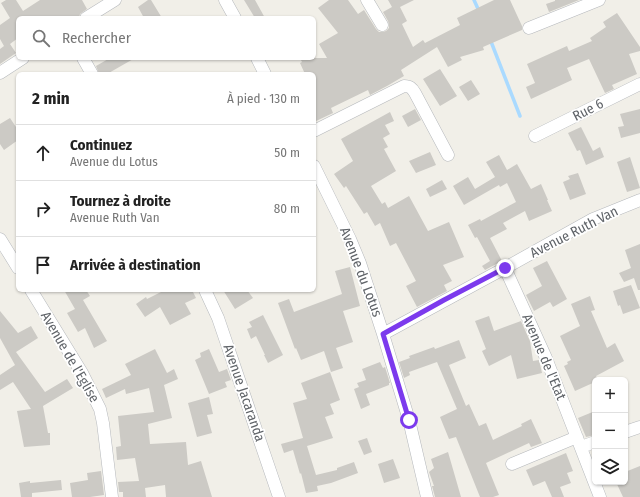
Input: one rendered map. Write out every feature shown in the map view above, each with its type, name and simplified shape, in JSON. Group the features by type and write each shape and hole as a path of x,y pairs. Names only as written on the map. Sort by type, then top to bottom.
{"street":[{"path":"88,16 96,5 115,0"},
{"path":"225,0 234,16"},
{"path":"367,0 382,25"},
{"path":"529,28 599,0"},
{"path":"0,73 20,60"},
{"path":"84,60 91,72"},
{"path":"258,60 264,72"},
{"name":"Rue 6","path":"535,136 640,84"},
{"path":"316,130 404,86 408,86 415,93 448,155"},
{"name":"Avenue du Lotus","path":"316,170 350,239 360,263 409,420 427,497"},
{"name":"Avenue Ruth Van","path":"383,334 593,219 640,200"},
{"path":"0,239 16,265"},
{"name":"Avenue de l'Etat","path":"505,268 546,358 600,497"},
{"name":"Avenue de l'Eglise","path":"32,292 82,373 100,409 112,497"},
{"name":"Avenue Jacaranda","path":"206,292 218,318 279,497"},
{"path":"628,431 640,427"},
{"path":"512,464 579,442 592,442"}],"building":[{"path":"6,0 16,0 23,11 40,0 82,0 87,9 80,16 16,16 16,40 10,44 16,53 0,64 0,49 4,46 0,39 0,25 10,18 1,3"},
{"path":"148,0 151,0 161,16 143,16 138,7"},
{"path":"244,0 255,0 264,16 254,16"},
{"path":"329,0 348,0 358,14 364,10 376,29 379,32 382,32 389,28 388,21 383,12 392,7 388,0 414,0 400,7 407,21 402,24 413,47 423,40 425,43 460,25 457,18 494,0 510,0 522,26 522,30 483,47 484,50 460,57 462,60 448,67 437,47 401,70 404,76 370,95 368,90 331,108 333,113 316,121 316,72 304,72 300,63 302,62 301,60 327,58 319,44 338,33 318,8"},
{"path":"555,0 579,0 549,12 546,4"},
{"path":"617,13 640,47 640,51 629,54 637,74 612,85 614,89 605,93 589,59 567,68 572,80 531,99 526,87 535,83 527,64 567,46 569,51 592,41 590,38 606,27 603,22"},
{"path":"106,60 132,60 110,72 98,72 96,66"},
{"path":"440,69 457,96 440,106 423,79"},
{"path":"471,80 480,94 468,101 459,87"},
{"path":"415,109 421,120 408,127 402,116"},
{"path":"640,109 640,133 621,138 618,127 624,126 620,114"},
{"path":"390,112 394,121 385,125 390,134 383,138 388,147 384,149 396,171 371,186 382,204 385,202 388,208 409,196 428,231 449,222 464,257 443,265 452,281 444,285 447,291 417,307 406,286 416,281 396,243 390,246 380,223 375,226 367,212 364,214 346,186 344,188 334,174 353,161 341,139"},
{"path":"10,118 16,127 16,141 4,150 0,144 0,124"},
{"path":"581,127 593,151 600,147 604,157 586,165 580,150 577,151 568,133"},
{"path":"430,152 436,165 416,173 409,161"},
{"path":"499,155 507,170 517,164 531,189 541,184 552,211 529,221 525,211 503,223 507,229 490,238 502,261 485,270 482,266 490,261 477,237 475,238 468,225 480,219 481,221 516,202 507,183 500,187 499,185 464,205 453,186 468,177 475,189 495,177 486,162"},
{"path":"630,157 640,188 627,192 617,162"},
{"path":"578,173 586,194 570,200 563,182 570,179 568,176"},
{"path":"442,180 447,189 430,197 426,189"},
{"path":"640,244 640,290 638,290 634,278 624,282 619,273 631,268 625,250"},
{"path":"547,261 567,299 553,307 550,302 534,311 526,295 542,286 533,268"},
{"path":"350,267 360,306 343,311 353,342 336,348 343,368 331,372 324,351 301,360 296,348 295,349 278,303 289,299 294,312 342,294 335,271"},
{"path":"631,285 640,308 623,314 620,305 618,306 613,291"},
{"path":"65,292 87,292 90,296 83,300 107,341 94,348 85,328 78,332 67,313 75,309"},
{"path":"161,292 193,292 196,298 185,303 191,314 170,325 160,307 145,317 136,304 146,297 147,299"},
{"path":"224,292 248,292 253,298 235,309"},
{"path":"590,296 595,310 591,311 607,348 615,343 624,361 596,377 592,377 592,383 575,391 564,366 571,360 560,336 580,326 571,304"},
{"path":"0,311 18,333 31,326 38,338 16,352 45,392 67,379 73,388 43,406 48,433 50,433 50,445 24,447 17,411 31,409 13,382 0,390 0,375 15,365 0,338"},
{"path":"263,315 283,355 268,363 256,336 251,339 247,329 252,327 249,322"},
{"path":"489,316 494,331 521,321 530,341 533,361 539,360 542,373 517,379 511,355 489,366 482,351 486,349 475,321"},
{"path":"459,340 466,358 449,365 466,406 469,404 479,426 486,423 493,440 522,426 521,424 531,419 542,443 531,447 529,443 486,463 499,495 493,497 480,497 456,437 449,439 440,417 457,409 437,362 409,372 410,375 404,378 399,362 410,358 409,356 434,347 435,349"},
{"path":"155,349 167,373 174,369 178,379 164,385 172,418 148,424 150,444 186,442 188,465 201,461 212,497 166,497 165,485 145,488 146,497 123,497 123,492 119,492 118,482 139,481 135,458 117,460 116,447 121,446 118,416 154,412 149,388 126,394 125,389 106,398 102,389 131,375 125,364"},
{"path":"209,349 219,372 227,369 231,380 225,382 227,387 209,394 195,360 201,357 200,353"},
{"path":"380,362 383,368 385,367 390,383 389,385 366,394 370,405 361,409 354,389 359,387 357,383 366,380 362,369"},
{"path":"330,372 340,400 330,404 334,414 325,417 333,438 307,446 316,475 337,470 337,468 354,462 358,473 331,483 317,486 318,491 306,493 293,450 284,453 281,444 303,438 293,403 307,399 301,383"},
{"path":"209,397 213,414 207,415 212,433 197,437 188,403"},
{"path":"592,412 592,436 586,437 578,418"},
{"path":"367,438 372,452 364,455 358,441"},
{"path":"448,452 461,497 435,497 432,486 434,486 429,472 434,468 431,459"},
{"path":"566,453 573,471 567,473 571,483 560,487 564,497 552,497 545,481 533,486 526,470"},
{"path":"393,459 400,478 384,483 378,464"},
{"path":"640,466 640,497 623,497 617,485 628,485 628,471"},
{"path":"101,471 104,495 72,497 70,483 88,480 87,473"},
{"path":"61,480 62,490 32,493 32,497 21,497 19,483 30,481 30,483"}],"waterway":[{"path":"474,0 479,11"},
{"path":"490,39 520,116"}],"route":[{"path":"409,420 383,334 505,268"}]}
